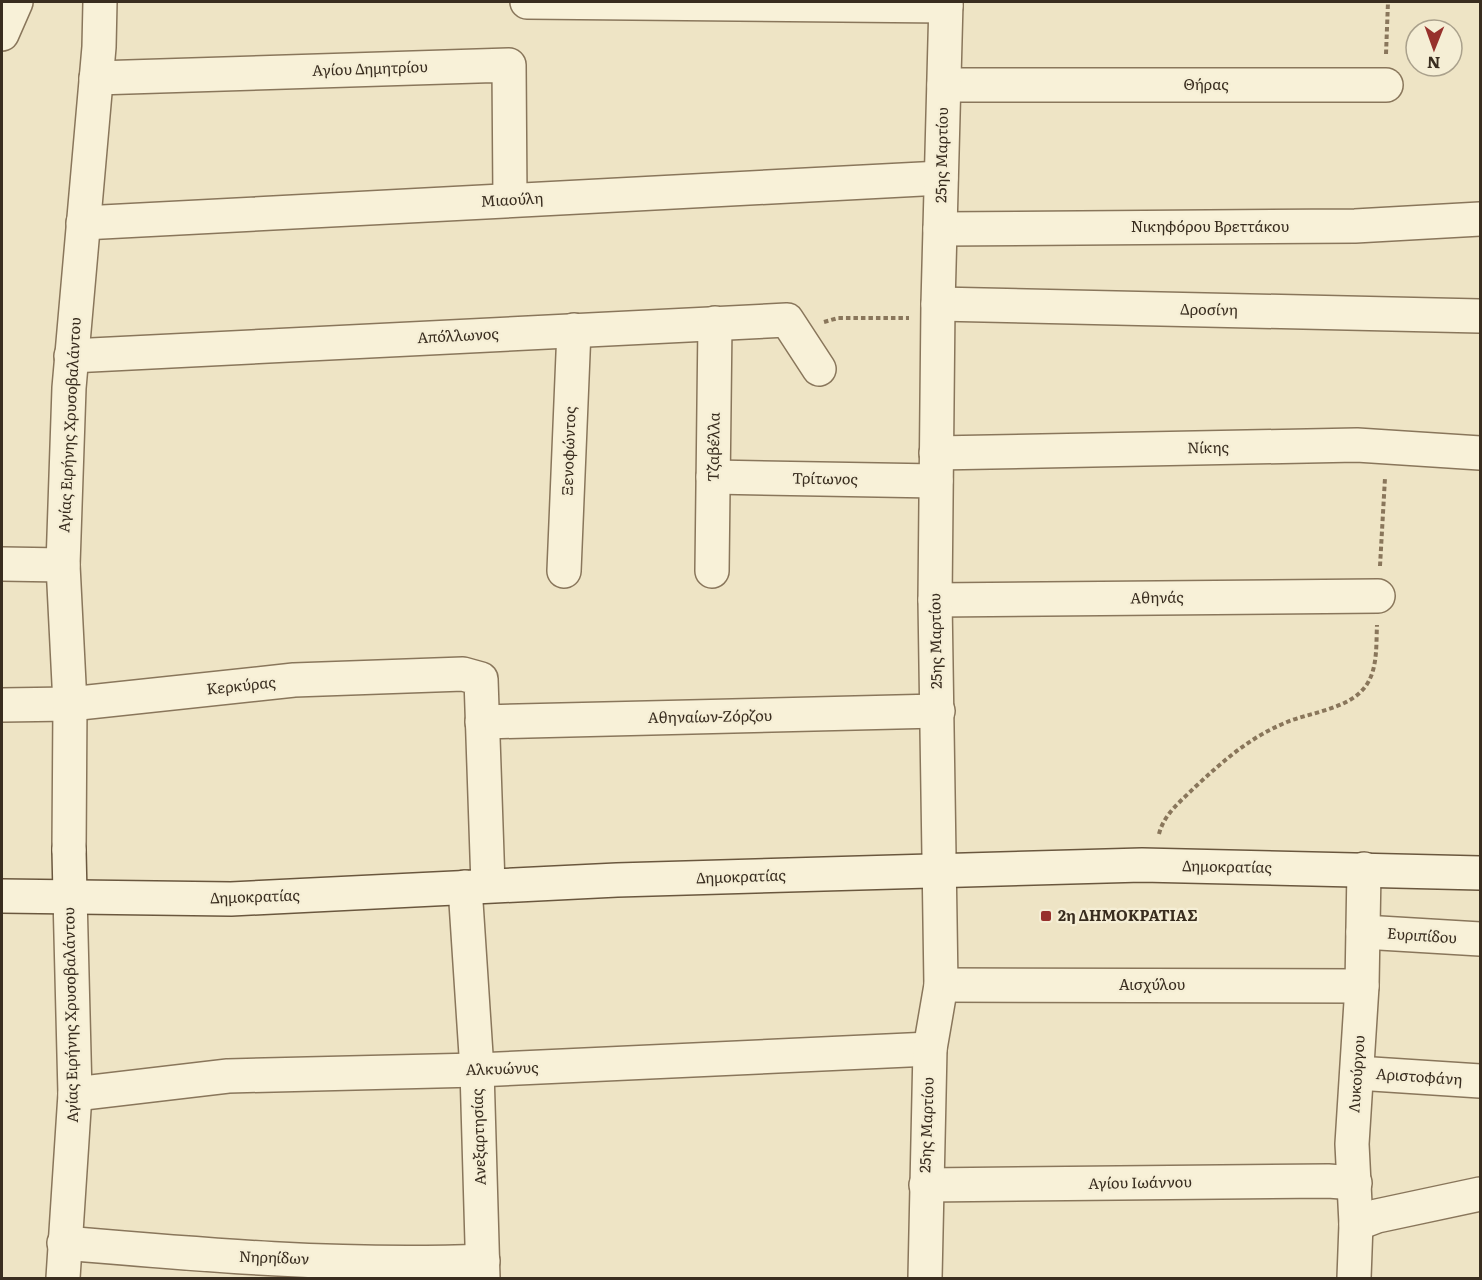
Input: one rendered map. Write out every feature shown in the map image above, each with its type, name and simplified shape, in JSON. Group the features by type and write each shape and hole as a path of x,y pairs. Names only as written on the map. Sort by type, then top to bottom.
{"street":[{"name":"Αγίας Ειρήνης Χρυσοβαλάντου","path":"63,1278 75,1094 69,850 70,704 63,566 71,356 96,78 100,2"},
{"path":"527,2 946,4"},
{"name":"25ης Μαρτίου","path":"925,1278 930,1049 941,985 935,600 938,310 946,4"},
{"name":"Αγίου Δημητρίου","path":"96,78 509,64 510,200"},
{"name":"Θήρας","path":"944,85 1386,85"},
{"name":"Μιαούλη","path":"83,223 941,178"},
{"name":"Νικηφόρου Βρεττάκου","path":"940,229 1355,226 1480,219"},
{"name":"Δροσίνη","path":"938,310 1480,316"},
{"name":"Απόλλωνος","path":"71,356 787,320 794,330"},
{"name":"Τζαβέλλα","path":"712,571 715,323"},
{"name":"Ξενοφώντος","path":"564,571 574,330"},
{"path":"794,330 819,369"},
{"name":"Νίκης","path":"936,467 1357,445 1480,453"},
{"name":"Τρίτωνος","path":"713,477 936,467"},
{"path":"2,564 63,566"},
{"name":"Αθηνάς","path":"935,600 1378,596"},
{"name":"Κερκύρας","path":"2,705 70,704 294,680 463,674 481,679"},
{"name":"Ανεξαρτησίας","path":"481,679 482,722 476,886 477,1070 483,1270"},
{"name":"Αθηναίων-Ζόρζου","path":"482,722 938,711"},
{"name":"Δημοκρατίας","path":"2,896 231,899 476,886 1157,866 1480,873"},
{"name":"Λυκούργου","path":"1354,1278 1356,1224 1352,1144 1362,986 1364,869"},
{"name":"Ευριπίδου","path":"1363,932 1480,939"},
{"name":"Αισχύλου","path":"941,985 1362,986"},
{"name":"Αλκυώνυς","path":"75,1094 228,1076 477,1070 930,1049"},
{"name":"Αριστοφάνη","path":"1357,1073 1480,1081"},
{"name":"Αγίου Ιωάννου","path":"926,1185 1328,1181 1355,1183"},
{"path":"1356,1224 1377,1216 1480,1194"},
{"name":"Νηρηίδων","path":"64,1244 214,1256 425,1264 483,1270"}],"path":[{"path":"1386,85 1388,2"},
{"path":"794,330 838,318 938,310"},
{"path":"1157,866 1158,837 1167,815 1229,755 1265,732 1343,703 1365,688 1374,667 1387,447"}],"place":[{"name":"2η ΔΗΜΟΚΡΑΤΙΑΣ","path":"1046,916"}]}
